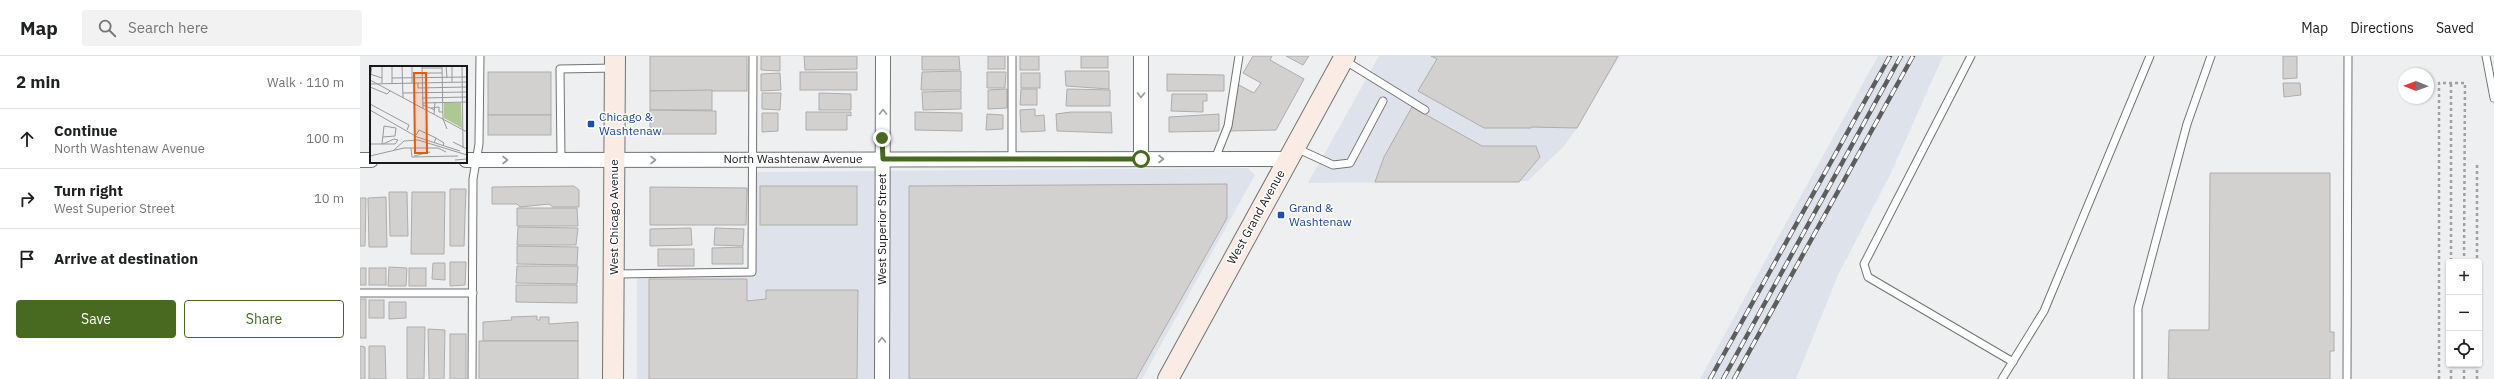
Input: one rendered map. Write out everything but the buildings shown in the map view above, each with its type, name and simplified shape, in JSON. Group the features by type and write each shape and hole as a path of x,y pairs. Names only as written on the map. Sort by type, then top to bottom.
{"main road":[{"name":"West Grand Avenue","path":"1168,379 1344,58"},
{"name":"West Chicago Avenue","path":"613,379 615,62"}],"street":[{"name":"West Superior Street","path":"882,379 883,56"},
{"path":"1141,56 1141,159"},
{"name":"North Washtenaw Avenue","path":"471,160 1215,159 1291,153"}],"lane":[{"path":"472,379 473,178 471,160 479,144 480,56"},
{"path":"614,274 752,272 753,56"},
{"path":"1012,56 1012,159"},
{"path":"1215,159 1228,126 1239,56"},
{"path":"1971,56 1864,264 1868,277 2013,362"},
{"path":"2002,379 2044,310 2150,56"},
{"path":"2138,379 2138,308 2187,124 2211,56"},
{"path":"2347,379 2348,56"},
{"path":"2486,56 2494,98"},
{"path":"1344,58 1425,110"},
{"path":"561,160 560,69 615,62"},
{"path":"1291,153 1333,165 1350,163 1383,101"},
{"path":"360,294 473,293"}],"path":[{"path":"2439,379 2439,83 2465,83 2464,259"},
{"path":"2451,84 2451,259"},
{"path":"2477,165 2477,259"},
{"path":"2451,367 2451,379"},
{"path":"2464,367 2464,379"},
{"path":"2477,367 2477,379"}],"shaded area":[{"path":"1379,56 1620,56 1577,128 1564,146 1528,181 1308,183"},
{"path":"1878,56 1943,56 1891,173 1838,275 1796,379 1700,379"},
{"path":"1248,168 1255,175 1142,379 637,379 637,274 752,272 752,172"}],"railway":[{"path":"1710,379 1890,56"},
{"path":"1723,379 1901,56"},
{"path":"1734,379 1913,56"}],"place":[{"name":"Chicago & Washtenaw","path":"591,124"},
{"name":"Grand & Washtenaw","path":"1281,215"}],"route":[{"path":"882,138 883,159 1141,159"}]}
